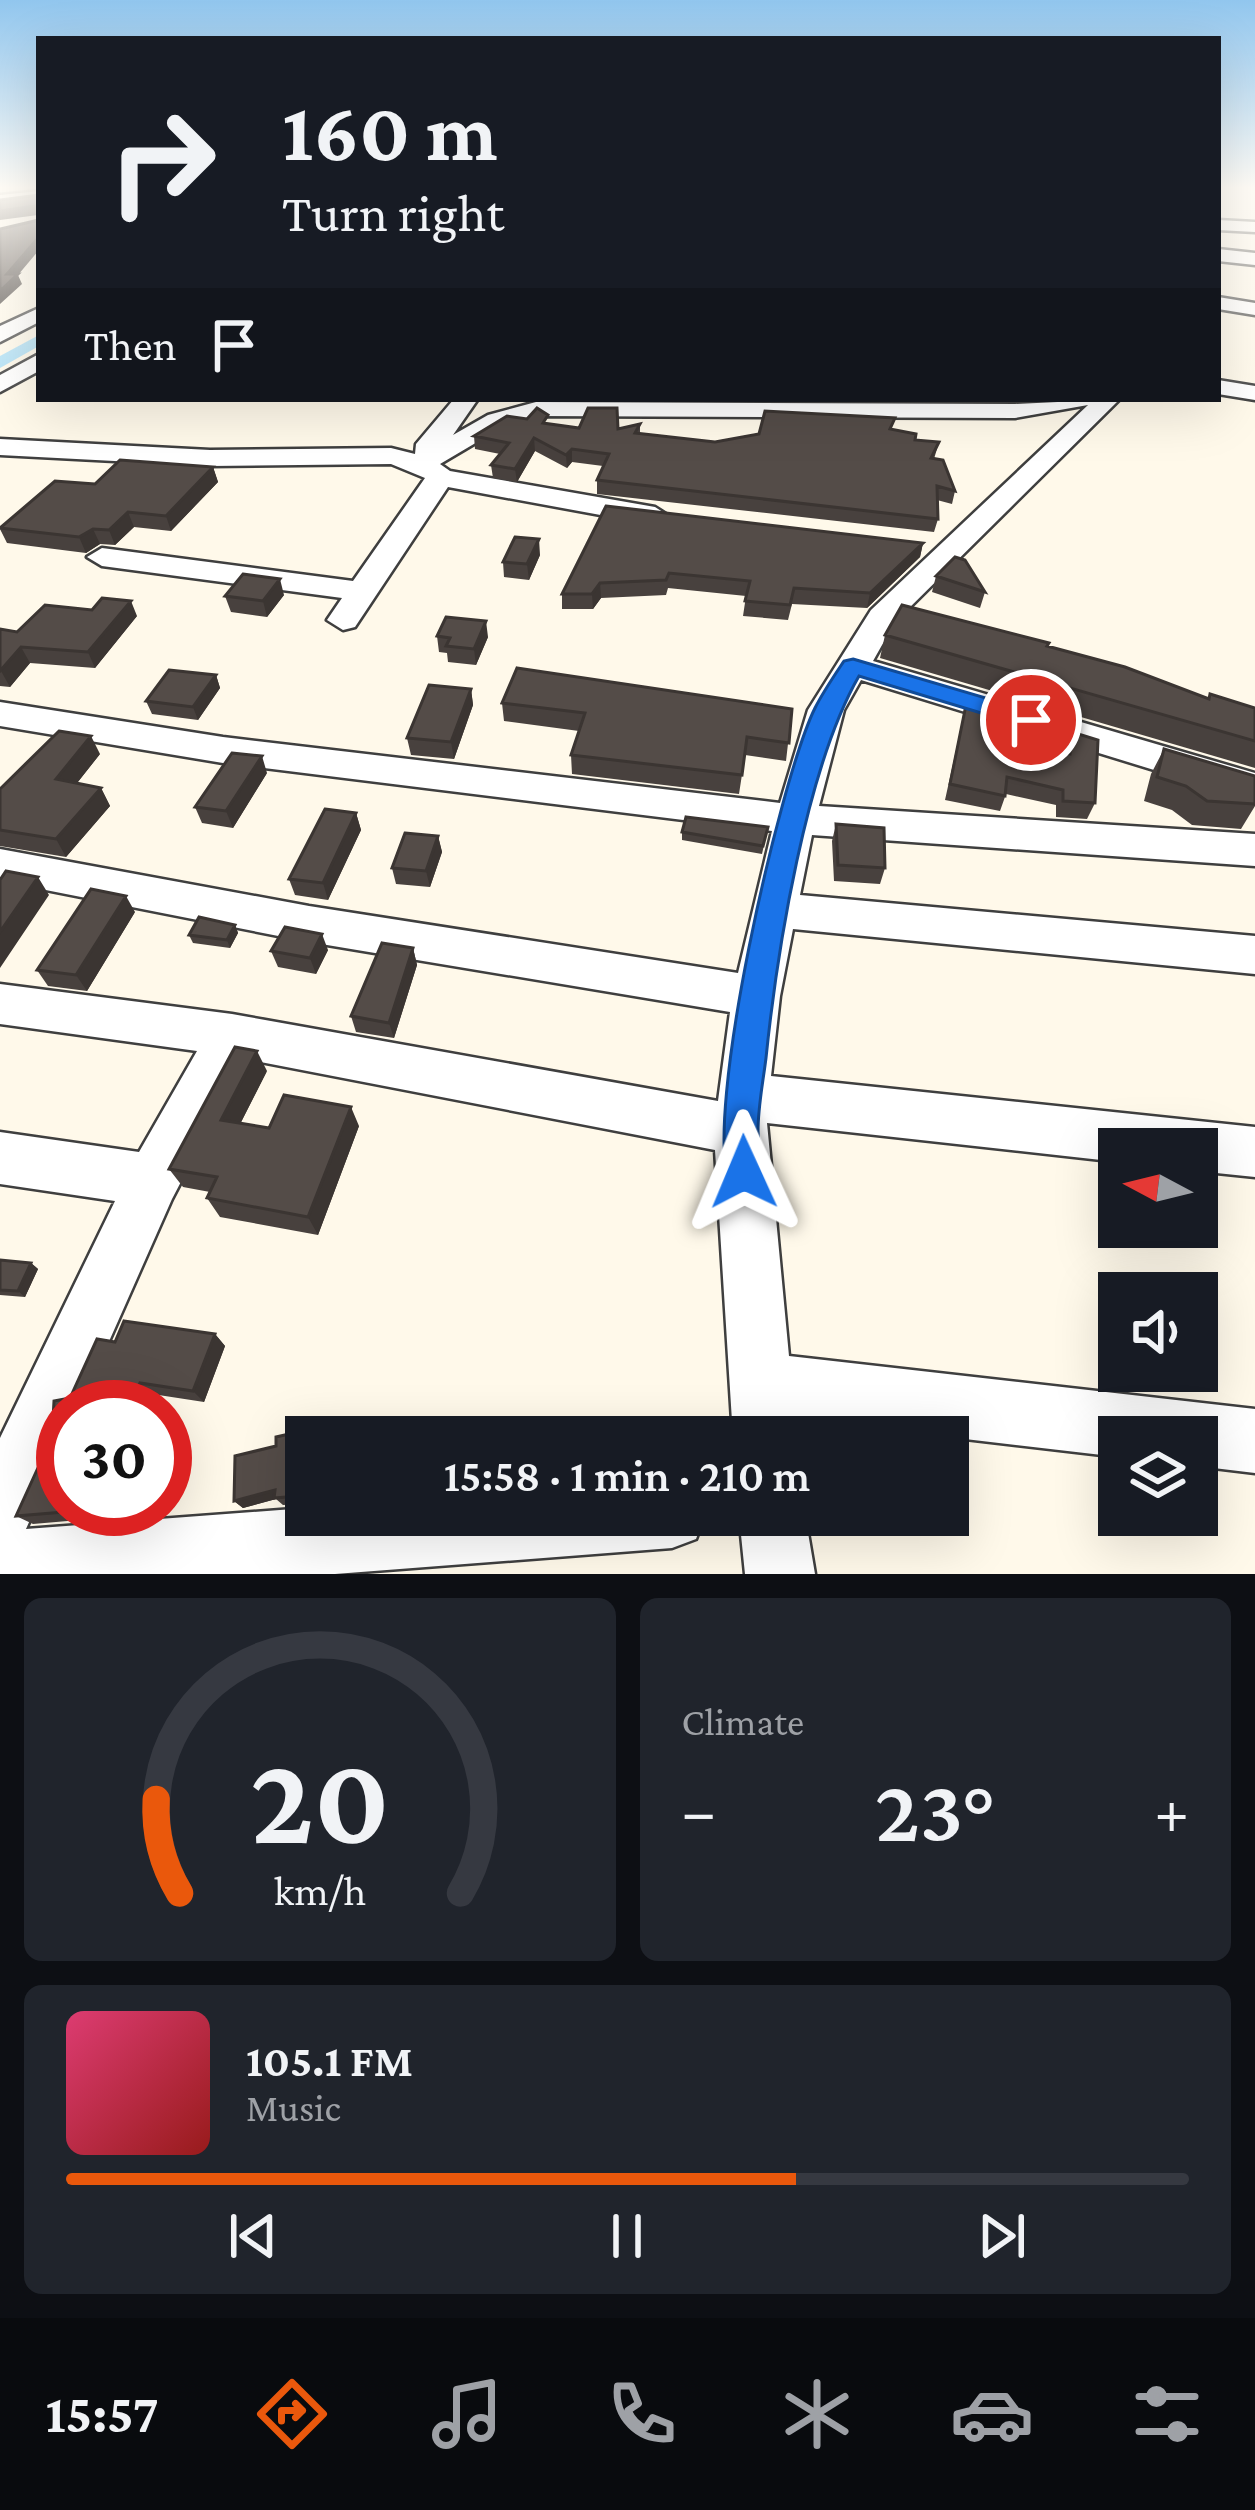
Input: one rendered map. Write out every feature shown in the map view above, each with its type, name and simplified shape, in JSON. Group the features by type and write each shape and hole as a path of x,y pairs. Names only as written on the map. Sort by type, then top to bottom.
{"street":[{"path":"1221,304 1255,309"},
{"path":"0,335 36,316"},
{"path":"0,385 36,363"},
{"path":"1221,387 1255,393"},
{"path":"343,620 432,447 464,402"},
{"path":"422,467 497,420 536,409 1015,411 1066,402"},
{"path":"1105,402 882,617 826,710 794,819 756,996 742,1114 763,1411 1255,1441"},
{"path":"0,447 422,467 515,494 685,519"},
{"path":"908,543 952,548"},
{"path":"102,557 360,591"},
{"path":"853,666 1255,787"},
{"path":"0,714 292,759 794,819 1255,850"},
{"path":"32,758 63,726"},
{"path":"0,865 309,924 756,996"},
{"path":"775,910 1255,955"},
{"path":"0,1004 742,1114 1255,1152"},
{"path":"0,1510 153,1180 232,1035"},
{"path":"0,1158 153,1180"},
{"path":"0,1565 390,1536"},
{"path":"775,1536 780,1574"}],"building":[{"path":"0,260 19,260 7,274 18,274 0,291"},
{"path":"537,408 548,415 543,423 579,428 588,408 617,408 618,429 640,424 635,433 715,442 759,434 765,411 895,418 890,429 916,434 915,440 939,442 931,458 943,460 955,491 937,486 938,519 597,480 609,454 572,449 566,455 534,438 515,469 491,465 509,443 474,436 507,416 527,419"},
{"path":"120,460 213,467 166,516 128,512 109,530 93,529 79,537 0,528 55,481 95,484"},
{"path":"606,506 923,543 870,593 794,588 790,605 745,601 750,581 669,573 666,580 600,583 592,594 562,594"},
{"path":"515,537 539,539 527,564 503,562"},
{"path":"955,557 965,560 985,592 936,576"},
{"path":"243,574 280,579 263,601 225,596"},
{"path":"102,598 131,601 88,652 21,647 0,671 0,629 17,632 45,605 92,610"},
{"path":"902,605 1049,643 1047,646 1125,667 1209,699 1210,694 1255,708 1255,741 885,635"},
{"path":"446,617 486,621 474,649 446,646 450,638 437,636"},
{"path":"517,668 792,709 789,743 747,737 742,775 571,755 585,713 502,703"},
{"path":"169,670 216,675 193,707 146,701"},
{"path":"429,685 471,689 451,742 407,738"},
{"path":"967,700 1003,711 996,752 1045,762 1046,749 1070,754 1072,732 1098,740 1095,803 1063,801 1063,790 1007,777 1005,796 950,784"},
{"path":"59,731 91,736 56,779 101,788 56,839 0,830 0,789"},
{"path":"1164,749 1255,776 1255,804 1207,801 1186,786 1157,777"},
{"path":"232,753 262,756 226,811 195,807"},
{"path":"325,809 356,813 323,883 289,879"},
{"path":"686,817 768,827 763,846 682,832"},
{"path":"836,824 884,828 885,868 838,865"},
{"path":"405,833 438,836 426,871 392,868"},
{"path":"6,871 38,877 0,932 0,880"},
{"path":"91,889 126,896 76,975 37,970"},
{"path":"199,917 235,925 227,940 189,935"},
{"path":"285,927 322,934 310,958 271,951"},
{"path":"382,943 413,948 389,1023 351,1016"},
{"path":"235,1047 257,1051 221,1120 269,1128 284,1095 351,1107 308,1217 207,1198 217,1177 169,1169"},
{"path":"0,1260 31,1263 18,1291 0,1290"},
{"path":"124,1321 215,1334 193,1391 192,1380 78,1380 97,1339 115,1342"},
{"path":"285,1435 285,1497 274,1498 275,1490 234,1501 235,1456 276,1446 276,1437"},
{"path":"36,1472 36,1514 16,1516"}],"waterway":[{"path":"0,363 36,342"}],"route":[{"path":"744,1172 740,1130 756,996 794,819 826,710 853,666 1031,720"}]}
